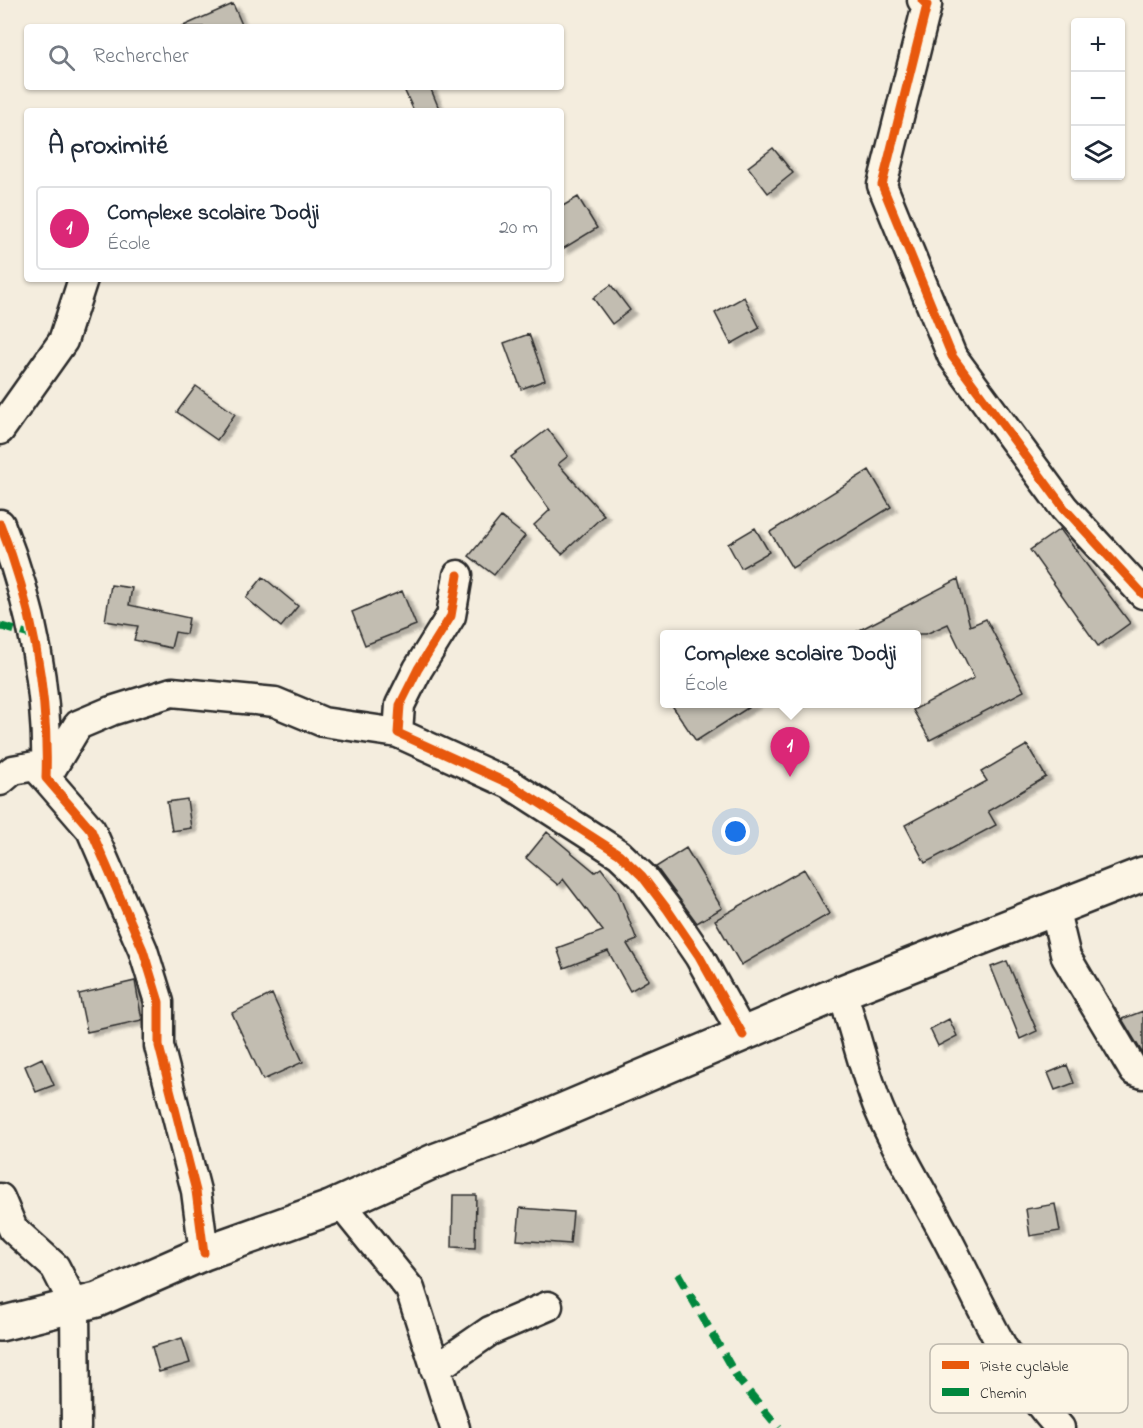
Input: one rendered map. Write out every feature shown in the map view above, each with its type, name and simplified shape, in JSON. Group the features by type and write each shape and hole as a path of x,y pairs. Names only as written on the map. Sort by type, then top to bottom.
{"main road":[{"path":"0,1324 97,1300 204,1253 341,1203 434,1161 519,1129 842,992 1143,874"}],"street":[{"path":"926,2 882,185 952,356 1064,508 1143,594"},
{"path":"0,430 63,341 82,282"},
{"path":"0,524 34,636 47,734 46,778"},
{"path":"398,733 400,705 418,669 451,616 458,575"},
{"path":"46,778 78,725 111,711 172,692 275,702 323,722 398,733 510,784 619,854 642,876 668,909 699,956 743,1035"},
{"path":"0,781 13,770 35,766 92,830 143,950 159,1002 159,1046 196,1191 204,1253"},
{"path":"1054,907 1066,957 1134,1071 1143,1074"},
{"path":"842,992 871,1087 892,1137 930,1204 999,1344"},
{"path":"0,1198 13,1229 55,1267 75,1306 76,1428"},
{"path":"341,1203 410,1289 455,1428"},
{"path":"435,1368 490,1331 548,1306"},
{"path":"1048,1413 1060,1428"}],"building":[{"path":"233,4 242,24 188,24"},
{"path":"404,90 431,90 439,108 413,108"},
{"path":"773,148 793,173 768,193 748,167"},
{"path":"578,197 597,228 564,248 564,205"},
{"path":"611,285 630,310 612,324 593,298"},
{"path":"744,297 760,328 731,344 715,313"},
{"path":"529,334 545,380 521,389 504,343"},
{"path":"196,386 235,414 217,440 177,412"},
{"path":"548,429 568,456 558,464 604,515 562,554 534,525 550,510 511,457"},
{"path":"869,470 891,507 792,568 770,532"},
{"path":"501,517 525,536 494,575 469,556"},
{"path":"755,528 769,552 741,568 728,544"},
{"path":"1060,529 1130,623 1098,646 1030,550"},
{"path":"263,577 298,606 281,627 246,598"},
{"path":"958,579 970,626 986,619 1024,691 930,740 913,710 921,708 921,706 974,678 948,624 926,634 921,634 921,630 860,630"},
{"path":"111,585 132,588 129,605 189,618 186,634 175,632 171,648 134,640 138,626 105,621"},
{"path":"402,591 416,625 365,645 352,612"},
{"path":"674,708 748,708 696,741"},
{"path":"1027,745 1046,777 988,811 996,825 925,863 905,825 987,781 981,772"},
{"path":"187,799 191,828 172,831 167,802"},
{"path":"547,832 595,872 601,868 617,889 637,940 627,944 649,980 630,991 608,951 564,968 557,948 603,931 563,879 558,885 526,858"},
{"path":"686,848 722,908 697,923 656,867"},
{"path":"804,869 829,914 741,965 715,920"},
{"path":"1007,961 1037,1031 1020,1039 991,967"},
{"path":"135,981 142,1020 87,1032 79,994"},
{"path":"272,994 303,1062 263,1080 232,1013"},
{"path":"1143,1011 1143,1054 1122,1019"},
{"path":"949,1019 957,1036 938,1046 930,1029"},
{"path":"42,1058 54,1085 36,1092 25,1066"},
{"path":"1067,1065 1074,1083 1055,1090 1048,1073"},
{"path":"453,1195 476,1195 475,1248 452,1247"},
{"path":"1055,1204 1060,1231 1030,1236 1026,1209"},
{"path":"520,1208 573,1212 570,1244 517,1240"},
{"path":"182,1338 190,1363 159,1372 152,1347"}],"marked path":[{"path":"0,626 35,636"},
{"path":"678,1274 738,1379 779,1428"}],"cycle path":[{"path":"922,0 927,5 882,185 952,356 1064,508 1143,594"},
{"path":"0,524 21,585 36,649 45,713 46,778 91,830 143,950 159,1002 159,1046 196,1191 204,1253"},
{"path":"458,575 451,616 418,669 400,705 398,733 510,784 619,854 642,876 667,909 699,956 743,1035"}],"place":[{"name":"Complexe scolaire Dodji","path":"790,777"}]}
